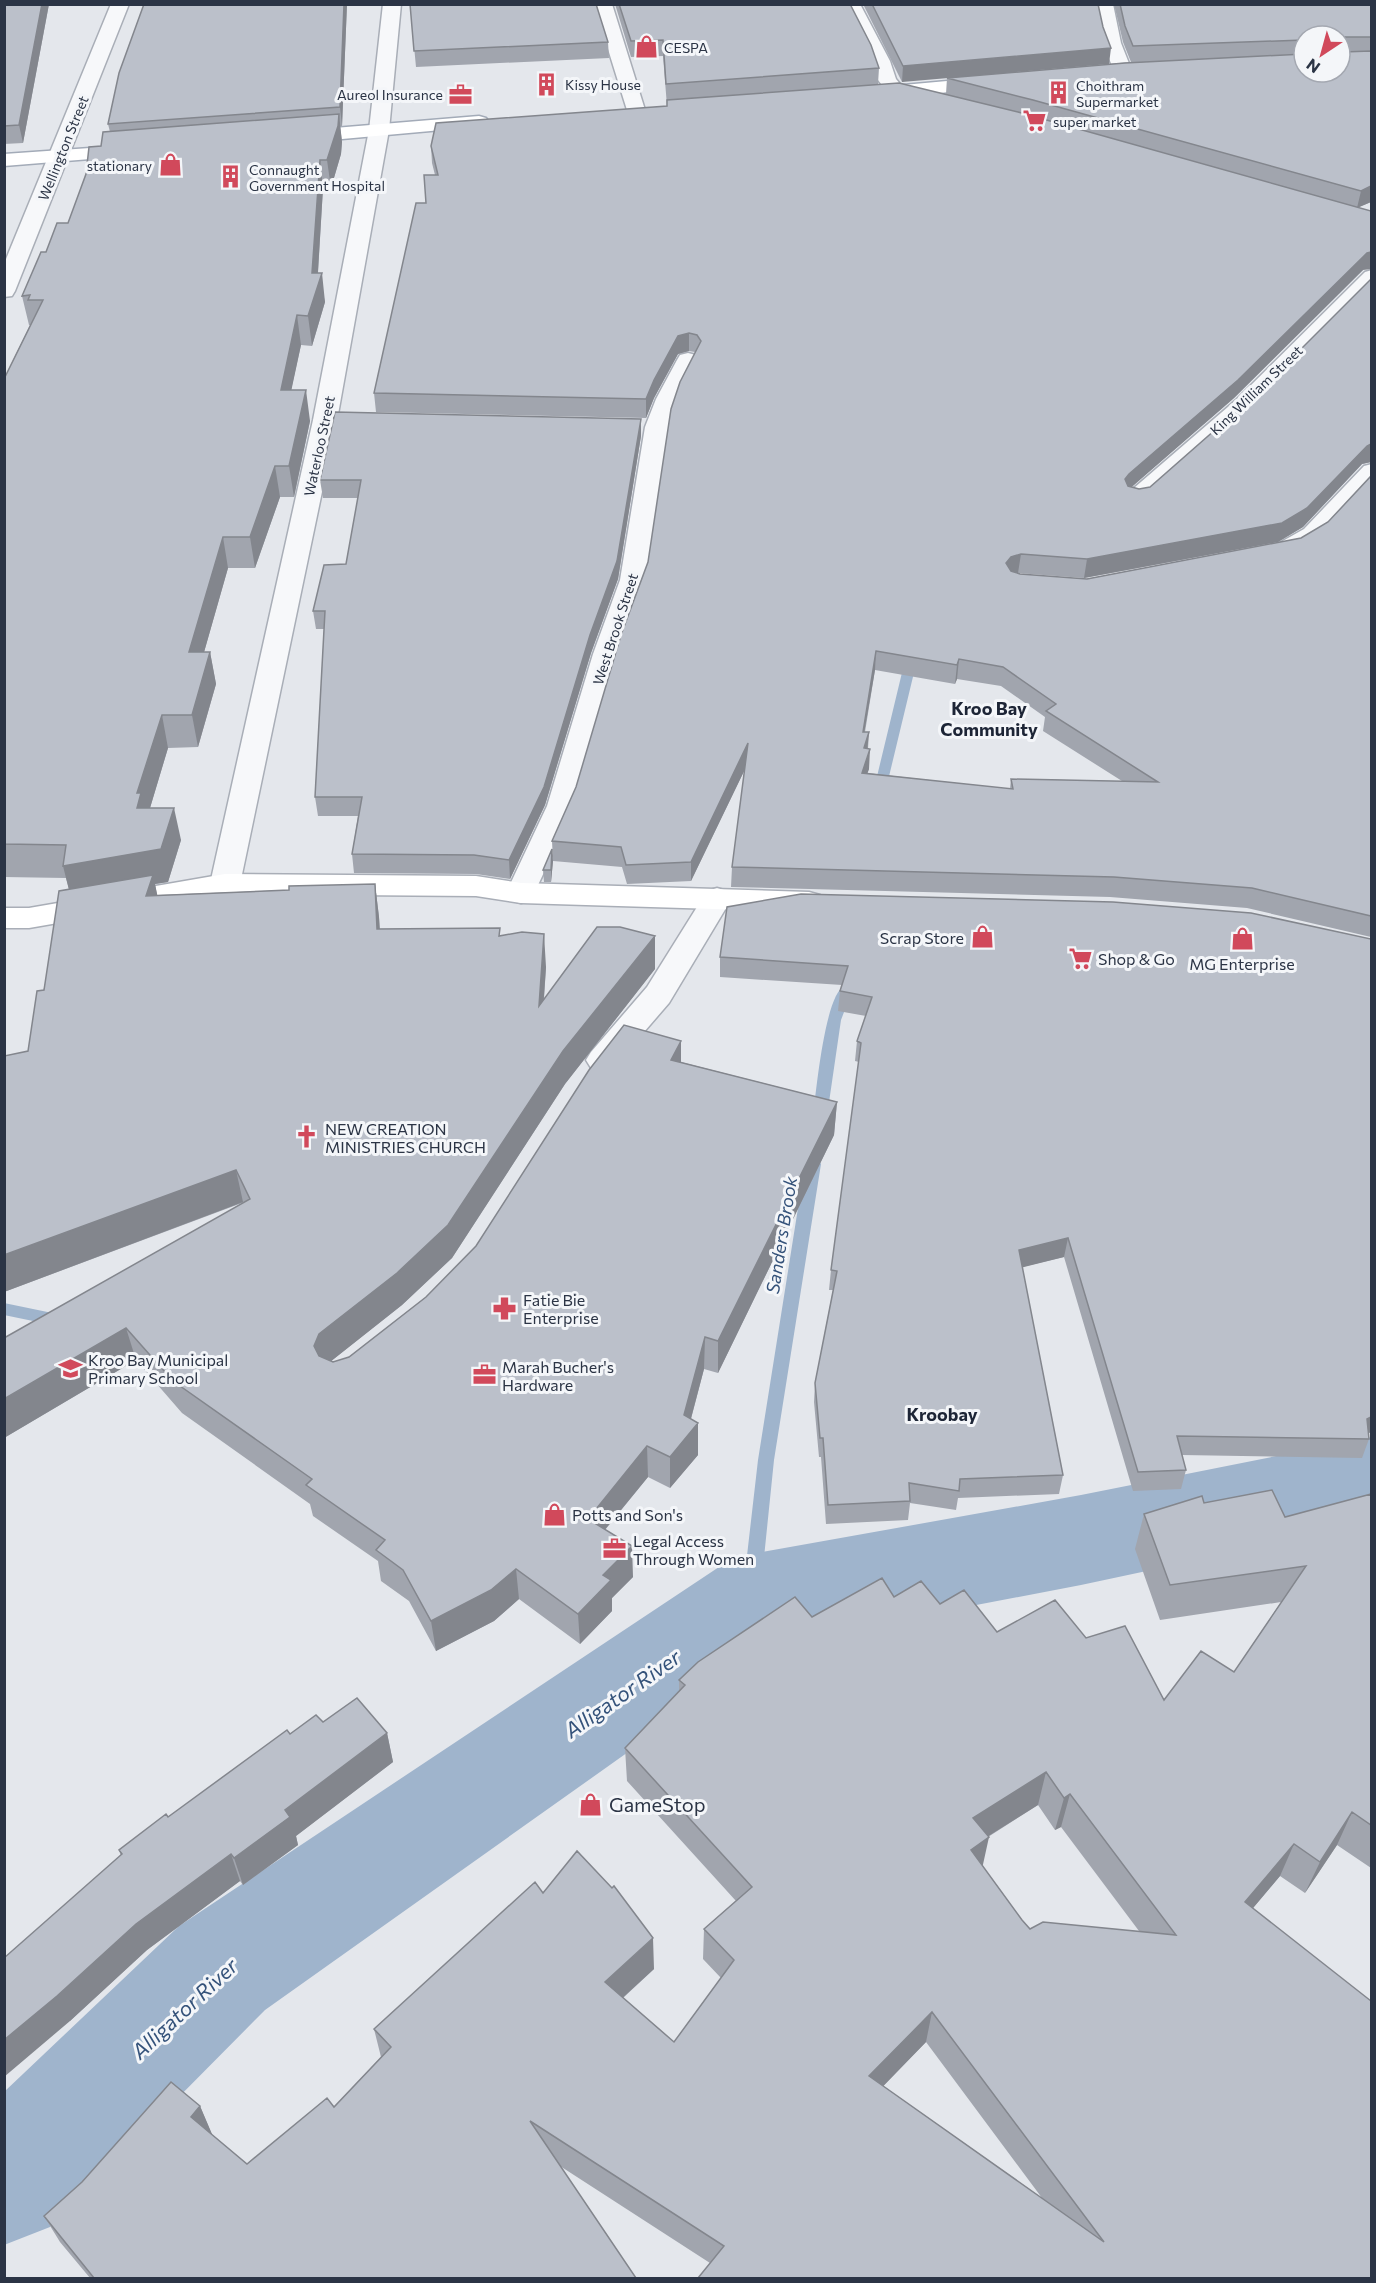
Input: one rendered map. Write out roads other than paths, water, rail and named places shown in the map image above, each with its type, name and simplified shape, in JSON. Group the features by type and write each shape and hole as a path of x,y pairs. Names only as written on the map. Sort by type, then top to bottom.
{"main road":[{"path":"1099,74 1145,70"},
{"path":"861,94 1004,82"},
{"path":"897,92 955,106"},
{"path":"612,112 659,108"},
{"path":"276,139 495,121"},
{"path":"4,160 152,149"},
{"path":"4,918 29,918 225,884 476,886 521,893 839,902"}],"street":[{"name":"Wellington Street","path":"4,291 61,156 120,4"},
{"name":"Waterloo Street","path":"225,884 337,420 379,130 392,4"},
{"path":"603,4 636,110"},
{"path":"851,4 881,61 887,80 897,92"},
{"path":"1104,4 1112,43 1123,71"},
{"name":"King William Street","path":"1136,499 1244,405 1371,276"},
{"name":"West Brook Street","path":"521,893 561,806 606,654 633,580 645,427 667,399 688,360"},
{"path":"1264,554 1287,550 1313,534 1371,471"},
{"path":"585,1084 624,1033 658,995 717,898"}],"waterway":[{"name":"Sanders Brook","path":"879,793 912,656"},
{"name":"Sanders Brook","path":"820,1116 834,1020 845,991"},
{"name":"Sanders Brook","path":"602,1706 753,1577 766,1460 813,1164"},
{"path":"4,1309 62,1321"},
{"name":"Sanders Brook","path":"4,2181 222,1968 757,1600 1081,1540 1372,1480"}],"place":[{"name":"CESPA","path":"646,47"},
{"name":"Kissy House","path":"547,84"},
{"name":"Choithram Supermarket","path":"1058,93"},
{"name":"Aureol Insurance","path":"461,94"},
{"name":"super market","path":"1035,121"},
{"name":"stationary","path":"170,165"},
{"name":"Connaught Government Hospital","path":"231,177"},
{"name":"Scrap Store","path":"982,937"},
{"name":"MG Enterprise","path":"1242,938"},
{"name":"Shop & Go","path":"1080,958"},
{"name":"NEW CREATION MINISTRIES CHURCH","path":"307,1137"},
{"name":"Fatie Bie Enterprise","path":"505,1308"},
{"name":"Kroo Bay Municipal Primary School","path":"70,1368"},
{"name":"Marah Bucher's Hardware","path":"484,1375"},
{"name":"Potts and Son's","path":"554,1514"},
{"name":"Legal Access Through Women","path":"615,1549"},
{"name":"GameStop","path":"591,1804"}],"district":[{"name":"Kroo Bay Community","path":"989,718"},
{"name":"Kroobay","path":"942,1414"}],"water label":[{"name":"Alligator River","path":"622,1693"},
{"name":"Alligator River","path":"184,2008"}]}
